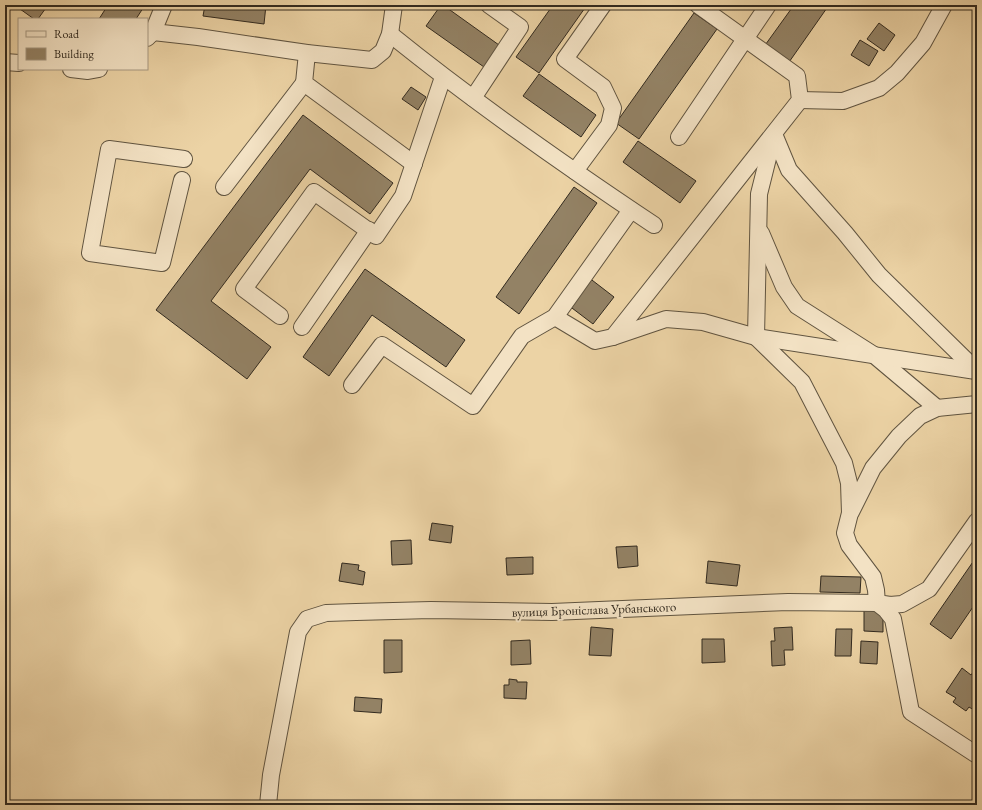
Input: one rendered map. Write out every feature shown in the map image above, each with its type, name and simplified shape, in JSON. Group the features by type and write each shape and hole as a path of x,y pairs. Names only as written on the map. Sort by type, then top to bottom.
{"street":[{"path":"164,5 150,35 198,37 307,53 372,60 383,51 390,34 394,5"},
{"path":"473,98 520,27 489,5"},
{"path":"575,172 609,125 612,108 604,87 565,59 603,5"},
{"path":"613,337 800,100 798,76 745,40 698,5"},
{"path":"679,137 768,5"},
{"path":"800,100 843,101 879,88 897,73 923,43 944,5"},
{"path":"390,34 443,77 575,172 654,225"},
{"path":"224,188 304,83 307,53"},
{"path":"5,62 18,63"},
{"path":"80,70 94,70"},
{"path":"280,316 244,289 314,192 376,236 403,196 443,77"},
{"path":"304,83 414,164"},
{"path":"774,134 759,194 756,338 802,382 844,463 849,482 850,513"},
{"path":"774,134 789,170 845,233 879,275 977,371"},
{"path":"182,180 162,263 90,253 109,149 184,159"},
{"path":"352,385 382,345 473,406 522,336 555,317 631,210"},
{"path":"758,228 784,287 797,306 874,355 938,408"},
{"path":"302,326 368,230"},
{"path":"555,317 595,341 613,337 666,319 703,322 756,338 977,371"},
{"path":"977,404 938,408 920,416 899,436 873,468 850,513 845,532 850,545 873,577 877,603 886,610 893,619 912,712 977,755"},
{"name":"вулиця Броніслава Урбанського","path":"268,805 271,775 298,632 307,619 326,614 432,610 552,612 788,602 877,603 890,605 902,604 929,589 977,522"}],"shaded area":[{"path":"5,497 8,620 7,636 5,636"}],"building":[{"path":"23,5 48,5 39,18 33,18 20,9"},
{"path":"108,5 145,5 137,18 100,18"},
{"path":"205,5 266,5 264,24 203,16"},
{"path":"441,5 499,45 484,67 426,26"},
{"path":"553,5 587,5 539,73 516,57"},
{"path":"794,5 829,5 787,65 763,48"},
{"path":"694,13 717,29 639,139 616,123"},
{"path":"879,23 895,35 884,51 867,39"},
{"path":"860,40 878,51 869,66 851,55"},
{"path":"539,74 596,115 581,137 523,96"},
{"path":"411,87 426,97 418,110 402,99"},
{"path":"303,115 393,183 370,214 310,169 211,301 271,347 247,379 156,310"},
{"path":"638,141 696,181 680,203 623,162"},
{"path":"574,187 597,203 519,314 496,297"},
{"path":"365,269 465,340 446,367 372,315 329,376 303,357"},
{"path":"588,277 614,297 593,324 568,305"},
{"path":"432,523 453,526 451,543 429,540"},
{"path":"411,540 412,564 392,565 391,541"},
{"path":"637,546 638,566 618,568 616,547"},
{"path":"977,556 977,601 951,639 930,624"},
{"path":"533,557 533,574 507,575 506,558"},
{"path":"708,561 740,565 737,586 706,583"},
{"path":"342,563 359,565 358,570 365,572 363,585 339,581"},
{"path":"821,576 861,577 860,593 820,592"},
{"path":"5,577 7,608 5,608"},
{"path":"864,609 883,610 883,632 864,631"},
{"path":"591,627 613,629 611,656 589,655"},
{"path":"792,627 793,650 784,650 785,665 772,666 771,641 775,641 774,628"},
{"path":"836,629 852,629 851,656 835,656"},
{"path":"702,639 724,639 725,662 702,663"},
{"path":"384,640 402,640 402,672 384,673"},
{"path":"530,640 531,664 511,665 511,641"},
{"path":"861,641 878,642 877,664 860,663"},
{"path":"962,668 971,675 974,671 977,673 977,712 969,707 966,711 953,702 956,698 946,692"},
{"path":"509,679 517,680 517,682 527,682 526,699 504,698 504,685 509,685"},
{"path":"355,697 382,699 381,713 354,711"}]}
